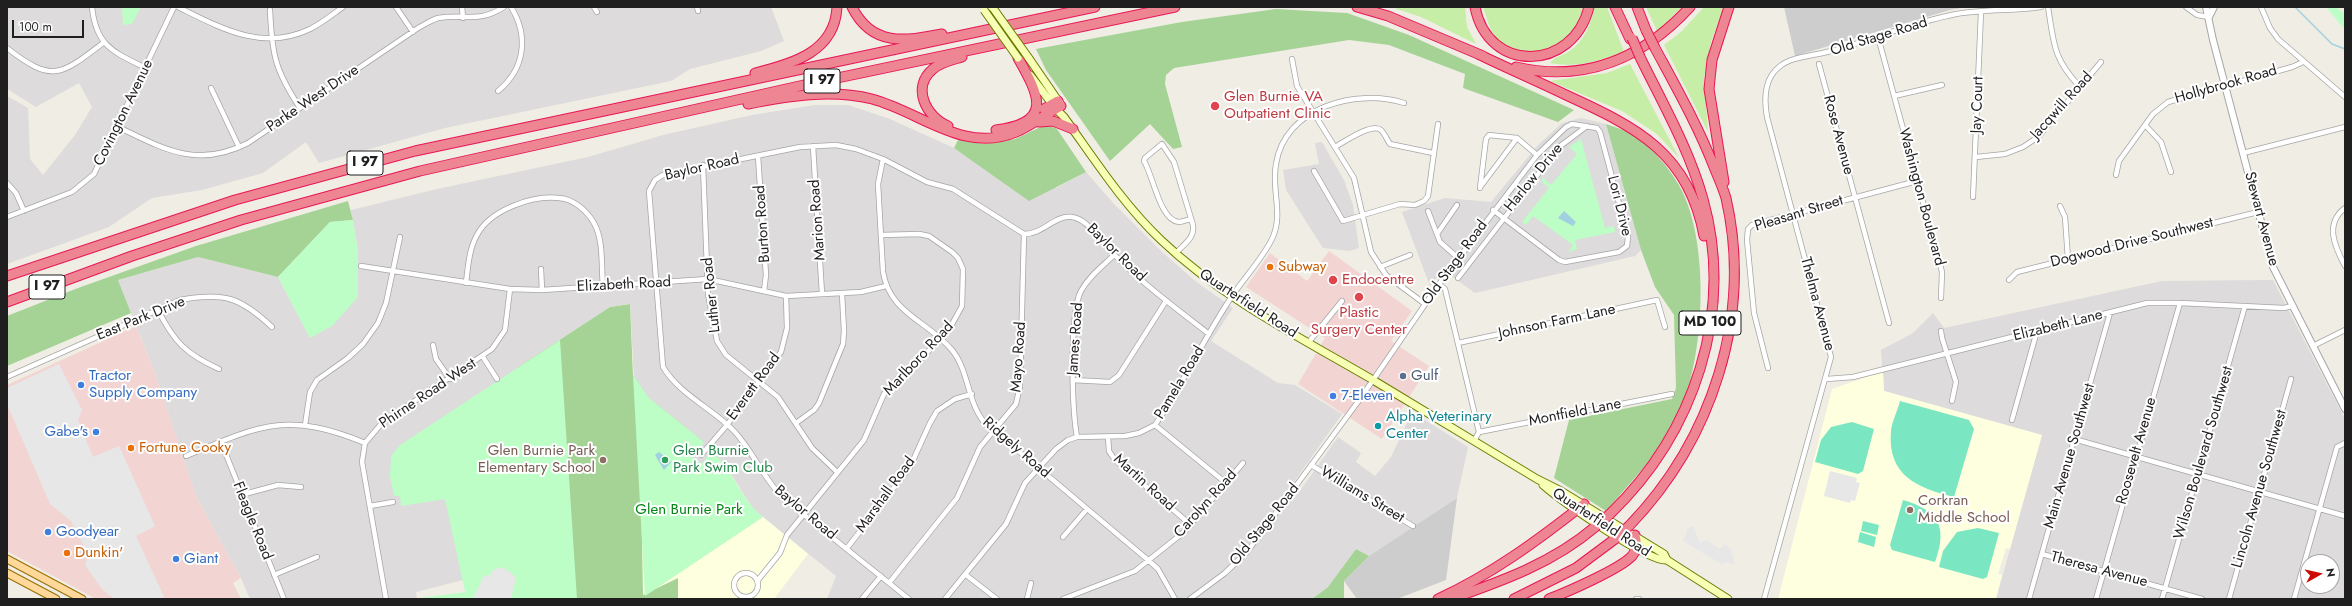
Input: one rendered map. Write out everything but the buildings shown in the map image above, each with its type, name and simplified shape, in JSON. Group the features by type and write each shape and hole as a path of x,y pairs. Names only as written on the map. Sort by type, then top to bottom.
{"highway":[{"path":"655,99 798,60 818,49 825,41 835,22 837,7"},
{"path":"852,7 858,19 873,31 901,40 1042,19"},
{"name":"I 97","path":"7,278 82,251 235,200 354,166 477,136 1095,7"},
{"name":"I 97","path":"7,302 189,236 305,201 450,164 1175,7"},
{"path":"1357,7 1388,16 1503,64 1530,70 1564,72 1594,68 1619,60 1658,38 1690,7"},
{"path":"1475,7 1481,27 1495,44 1514,54 1534,57 1557,51 1568,44 1583,25 1589,7"},
{"path":"1614,7 1631,38"},
{"path":"1620,7 1631,38"},
{"name":"MD 100","path":"1514,599 1536,590 1576,568 1615,539 1629,526 1662,489 1690,444 1722,365 1729,336 1734,288 1732,239 1726,197 1698,129 1646,30 1637,7"},
{"path":"1726,197 1709,89 1712,60 1729,7"},
{"path":"1046,34 939,64 928,75 922,91 925,106 931,115 939,122 954,128 976,132 1001,130 1032,120 1048,120 1073,129"},
{"name":"MD 100","path":"1451,599 1535,566 1568,548 1596,527 1610,514 1646,476 1674,434 1690,400 1703,360 1709,332 1713,287 1708,221 1690,159 1631,38"},
{"path":"1478,54 1623,121 1650,140 1674,166 1698,210 1706,243 1709,287 1703,360"},
{"path":"1023,58 1037,94 1038,103 1032,120"},
{"path":"599,131 765,101 831,94 873,100 940,129 964,136 1003,136 1057,105"},
{"path":"7,308 88,272"},
{"path":"1438,599 1500,566 1584,504"},
{"path":"1549,599 1631,557 1636,548 1634,536"}],"main road":[{"name":"Quarterfield Road","path":"992,8 1023,58"},
{"name":"Quarterfield Road","path":"983,9 1023,58 1116,191 1156,235 1176,253 1232,296 1308,343 1373,380 1537,479 1584,504 1664,554 1667,560 1728,599"},
{"name":"Quarterfield Road","path":"1537,479 1576,510 1636,548 1660,561 1667,560"},
{"path":"7,559 82,599"},
{"path":"7,573 56,599"}],"street":[{"path":"92,7 95,28 103,43 114,52 146,68"},
{"path":"176,7 235,34 255,38 271,39 287,37 308,30 343,7"},
{"name":"Covington Avenue","path":"7,217 72,192 88,181 98,168 176,7"},
{"path":"396,7 413,32"},
{"path":"462,7 463,18"},
{"name":"Parke West Drive","path":"118,127 168,151 189,156 210,156 240,147 413,32 437,18 482,17 492,14 504,7"},
{"path":"498,91 514,74 521,61 522,35 519,23 510,7"},
{"path":"594,7 597,12"},
{"name":"Old Stage Road","path":"1765,100 1770,78 1785,62 1945,17 1981,12 2041,7"},
{"path":"2048,7 2055,49 2064,69 2079,86"},
{"path":"2186,7 2197,15 2209,17 2214,7"},
{"name":"Stewart Avenue","path":"2206,7 2273,267 2345,409"},
{"path":"2261,7 2274,34 2345,97"},
{"path":"270,10 271,39 276,67 286,87 300,108"},
{"name":"Jay Court","path":"1973,197 1976,157 1981,12"},
{"name":"Washington Boulevard","path":"1878,37 1942,272 1941,298"},
{"path":"7,48 36,68 57,70 78,62 103,43"},
{"path":"1292,59 1297,86 1314,111 1354,178 1369,247 1386,275 1425,304"},
{"name":"Jacqwill Road","path":"1976,157 2005,154 2023,147 2038,137 2079,86 2101,62"},
{"name":"Hollybrook Road","path":"2116,175 2119,161 2158,109 2168,102 2292,67 2304,62"},
{"name":"Rose Avenue","path":"1819,64 1889,323"},
{"path":"1894,96 1942,84"},
{"path":"211,88 240,147"},
{"name":"Pamela Road","path":"945,599 1006,524 1025,483 1062,444 1077,437 1108,437 1139,433 1155,425 1208,334 1232,296 1267,247 1276,229 1278,202 1276,164 1281,148 1294,128 1314,111 1330,104 1358,98 1394,100 1404,103"},
{"name":"Thelma Avenue","path":"1764,599 1831,361 1831,351 1769,124 1765,100"},
{"path":"1314,172 1343,222 1400,204 1415,205 1424,201 1428,196 1438,124"},
{"name":"Old Stage Road","path":"1190,599 1225,574 1247,552 1373,380 1439,284 1493,210 1559,131 1572,124 1580,124"},
{"name":"Lori Drive","path":"1493,210 1559,260 1565,262 1619,252 1625,248 1628,237 1600,132 1597,128 1580,124"},
{"path":"2145,125 2161,142 2171,172"},
{"name":"Harlow Drive","path":"1458,278 1559,147 1587,126"},
{"path":"1335,147 1369,128 1376,127 1381,130 1390,144 1433,153"},
{"path":"2243,153 2345,127"},
{"path":"1517,138 1480,188 1486,139 1489,134 1517,138 1538,155"},
{"path":"1176,253 1192,238 1193,230 1191,219 1174,162 1162,144 1145,158 1144,161 1150,172 1160,205 1175,221 1191,219"},
{"name":"Baylor Road","path":"909,599 847,548 804,516 773,489 738,436 676,385 663,367 649,191 655,180 663,175 703,165 813,146 847,146 883,159 927,182 953,189 1024,234 1037,233 1061,218 1077,218 1086,224 1114,255 1166,301 1208,334"},
{"name":"Marion Road","path":"813,146 822,294"},
{"name":"Burton Road","path":"758,156 766,275 764,291"},
{"name":"Ridgely Road","path":"883,159 878,184 886,286 900,307 940,338 959,359 979,416 1087,510 1148,560 1158,570 1175,599"},
{"name":"Luther Road","path":"703,165 708,294 717,341 726,355 783,403 817,455 837,472"},
{"name":"Pleasant Street","path":"1768,368 1754,312 1747,234 1752,225 1917,181"},
{"path":"7,183 16,193 24,211"},
{"path":"466,283 470,256 477,235 490,219 508,207 546,198 560,198 572,202 584,210 595,224 599,238 603,286"},
{"path":"1437,234 1457,205"},
{"path":"2060,206 2065,217 2068,259"},
{"path":"2345,208 2336,216 2332,232 2336,249 2345,266"},
{"path":"1428,211 1444,248 1458,258"},
{"name":"Dogwood Drive Southwest","path":"2009,280 2017,272 2258,212"},
{"name":"Marlboro Road","path":"758,580 751,574 739,574 734,581 735,591 742,597 751,596 757,590 758,580 780,553 787,535 804,516 837,472 864,440 884,394 924,356 951,326 962,306 964,280 961,263 952,252 929,236 919,234 881,235"},
{"name":"Mayo Road","path":"890,583 957,498 980,447 1016,404 1020,386 1024,234"},
{"path":"305,425 310,392 316,380 348,358 363,344 378,323 386,302 400,237"},
{"name":"James Road","path":"1077,437 1074,417 1073,380 1076,304 1081,291 1089,279 1114,255"},
{"path":"1380,267 1410,255"},
{"name":"Elizabeth Road","path":"361,266 510,289 542,290 708,280 786,296 842,294 871,290 886,286"},
{"path":"541,269 542,290"},
{"path":"1439,284 1445,289 1479,432 1474,441"},
{"name":"Phirne Road West","path":"365,443 382,423 483,357 498,342 505,330 510,289"},
{"path":"796,424 814,410 819,403 839,356 844,331 842,294"},
{"name":"East Park Drive","path":"7,377 180,300 222,296 253,309 272,327"},
{"name":"Everett Road","path":"701,455 759,382 780,352 784,343 787,328 786,296"},
{"name":"Johnson Farm Lane","path":"1458,343 1657,300 1666,327"},
{"path":"1073,380 1110,382 1119,375 1166,301"},
{"path":"1308,343 1342,301"},
{"name":"Elizabeth Lane","path":"1827,379 1846,378 2148,303 2284,308 2292,306"},
{"name":"Roosevelt Avenue","path":"2096,599 2135,457 2180,303"},
{"name":"Wilson Boulevard Southwest","path":"2162,599 2245,306"},
{"path":"158,310 175,340 189,353 219,368"},
{"name":"Main Avenue Southwest","path":"2029,599 2110,313"},
{"path":"2313,346 2345,330"},
{"path":"1941,331 1956,382 1952,401"},
{"path":"2012,420 2038,331"},
{"path":"433,345 436,359 450,379"},
{"path":"483,357 497,378"},
{"name":"Lincoln Avenue Southwest","path":"2229,599 2291,379"},
{"name":"Marshall Road","path":"847,548 910,467 937,411 955,399 972,394"},
{"name":"Montfield Lane","path":"1479,432 1672,394"},
{"path":"186,456 247,431 265,426 305,425 328,429 365,443 362,462 386,599"},
{"path":"1155,425 1226,483"},
{"name":"Martin Road","path":"1108,437 1109,451 1115,460 1190,524"},
{"path":"2074,439 2345,516"},
{"name":"Fleagle Road","path":"221,442 284,599"},
{"path":"2294,599 2337,447 2345,443"},
{"name":"Carolyn Road","path":"1063,599 1135,571 1184,532 1243,464"},
{"name":"Williams Street","path":"1311,465 1413,526"},
{"path":"241,495 278,485 301,487"},
{"path":"370,506 393,502"},
{"path":"1063,537 1087,510"},
{"name":"Theresa Avenue","path":"2042,554 2202,599"},
{"path":"274,575 317,557"},
{"path":"966,575 997,599"},
{"path":"862,599 881,576"},
{"path":"1027,599 1031,583"}],"shaded area":[{"path":"7,7 505,7 505,11 512,7 771,7 784,41 761,51 690,69 671,81 445,128 319,163 306,142 263,173 202,190 152,198 109,227 7,264 7,96 28,108 30,159 43,175 75,135 92,107 79,83 36,107 7,89"},
{"path":"1784,7 1967,7 1950,10 1795,56"},
{"path":"815,105 848,105 890,119 954,148 988,170 1056,188 1086,172 1115,205 1162,252 1194,280 1233,308 1211,341 1278,383 1295,385 1342,414 1289,489 1297,495 1338,437 1361,453 1356,462 1375,476 1391,457 1412,412 1468,447 1457,498 1369,556 1356,549 1328,587 1312,599 827,599 836,576 753,509 723,461 702,464 693,458 704,442 649,398 633,375 629,304 610,307 523,364 445,499 467,579 416,592 417,599 250,599 241,578 197,499 156,376 118,280 198,257 278,277 310,338 358,251 351,210 437,189 588,157 663,135 752,115"},
{"path":"1581,118 1606,124 1641,250 1635,256 1475,293 1443,270 1430,286 1402,212 1445,198 1491,202 1538,145 1562,123"},
{"path":"1322,142 1344,180 1353,205 1359,248 1350,251 1323,248 1286,190 1283,170 1319,164 1315,143"},
{"path":"1329,251 1412,311 1391,341 1429,366 1382,439 1298,384 1325,338 1246,287 1270,253 1307,281"},
{"path":"2273,280 2345,419 2345,599 1996,599 2042,435 1884,391 1881,350 1913,333 1933,313 1944,328 2162,281"},
{"name":"Glen Burnie Park Elementary School","path":"630,304 645,595 763,517 808,554 774,599 577,599 610,307"},
{"path":"136,326 156,376 197,499 241,578 233,583 241,599 96,599 7,551 7,385"},
{"path":"59,364 82,410 78,420 93,457 119,446 155,526 136,536 165,599 114,599 102,589 85,565 88,554 71,521 50,504 7,404 7,388"},
{"name":"Corkran Middle School","path":"1883,371 1884,391 2042,435 2010,549 2006,548 1998,574 2002,575 1996,599 1778,599 1832,389"},
{"path":"1830,471 1857,478 1856,482 1860,483 1855,501 1851,500 1850,503 1824,496"},
{"path":"1457,498 1446,580 1397,599 1357,599 1344,581 1369,556"},
{"path":"1693,526 1700,543 1707,540 1720,549 1725,544 1731,549 1735,565 1725,562 1723,565 1683,541 1688,528"},
{"path":"501,567 509,571 516,578 511,599 473,599 484,575 488,577 493,570"}],"green space":[{"path":"122,7 141,7 132,24 123,25"},
{"path":"1391,7 1465,7 1467,27 1476,44 1421,17"},
{"path":"1483,7 1583,7 1575,28 1566,39 1551,48 1532,52 1514,49 1498,40 1491,29"},
{"path":"1594,7 1607,7 1624,52 1587,63 1569,65 1550,63 1571,50 1580,42 1587,31"},
{"path":"1646,7 1682,7 1657,31"},
{"path":"1704,7 1724,7 1711,42 1704,77 1708,132 1664,45 1681,32"},
{"path":"2326,7 2336,7 2345,14 2345,30"},
{"path":"1276,9 1347,13 1409,35 1574,110 1558,122 1463,88 1465,74 1389,45 1349,40 1174,68 1166,75 1165,84 1182,147 1173,149 1150,124 1110,161 1046,70 1036,49 1182,22"},
{"path":"1630,64 1679,158 1657,134 1622,111 1550,81 1607,73"},
{"path":"1047,124 1057,129 1086,172 1029,201 954,148 958,140 985,144 1015,139"},
{"path":"1606,124 1629,132 1644,143 1664,164 1680,187 1690,211 1697,239 1700,271 1700,304 1698,336 1693,368 1686,396 1676,420 1653,456 1606,511 1554,478 1569,420 1672,399 1676,388 1674,315 1655,287 1641,250"},
{"path":"1581,139 1605,228 1614,226 1615,232 1575,240 1577,249 1568,252 1573,245 1533,216 1526,225 1522,222 1549,188 1541,181 1543,178 1551,185 1577,154 1569,147"},
{"path":"348,201 353,220 330,222 278,277 198,257 118,280 131,313 7,366 7,316 78,288 196,246"},
{"path":"353,220 358,251 358,297 332,326 310,338 278,277 330,222"},
{"path":"630,304 633,375 649,398 704,442 689,451 640,434 643,595 678,578 678,599 567,599 482,396 523,364 610,307"},
{"path":"560,340 577,599 413,599 465,592 445,499 401,506 400,496 394,496 390,476 391,456 400,445"},
{"name":"Glen Burnie Park","path":"633,375 649,398 704,442 693,458 702,464 711,451 725,466 748,502 763,517 645,596"},
{"path":"1900,401 1969,420 1974,429 1954,497 1917,484 1908,478 1894,459 1891,446 1891,431"},
{"path":"1852,422 1874,429 1863,471 1858,474 1815,462 1821,440 1831,427"},
{"path":"1903,500 1925,509 1937,522 1940,529 1941,539 1935,562 1892,550 1890,545"},
{"path":"1863,521 1879,525 1877,535 1861,531"},
{"path":"1978,528 1999,533 1987,577 1983,579 1939,567 1943,551 1957,532"},
{"path":"1860,532 1876,537 1874,547 1858,542"},
{"path":"1356,549 1369,556 1344,581 1344,599 1312,599 1328,587"}],"water":[{"path":"1564,211 1576,222 1573,226 1558,218"},
{"path":"659,452 671,462 664,470 655,455"}],"waterway":[{"path":"2295,7 2332,44 2345,49"}],"place":[{"name":"Glen Burnie VA Outpatient Clinic","path":"1215,106"},
{"name":"Subway","path":"1270,267"},
{"name":"Endocentre","path":"1333,280"},
{"name":"Plastic Surgery Center","path":"1359,297"},
{"name":"Gulf","path":"1403,376"},
{"name":"Tractor Supply Company","path":"81,385"},
{"name":"7-Eleven","path":"1333,396"},
{"name":"Alpha Veterinary Center","path":"1378,426"},
{"name":"Gabe's","path":"96,432"},
{"name":"Fortune Cooky","path":"131,448"},
{"name":"Glen Burnie Park Elementary School","path":"603,460"},
{"name":"Glen Burnie Park Swim Club","path":"665,460"},
{"name":"Corkran Middle School","path":"1910,510"},
{"name":"Goodyear","path":"48,532"},
{"name":"Dunkin'","path":"67,553"},
{"name":"Giant","path":"176,559"}]}
